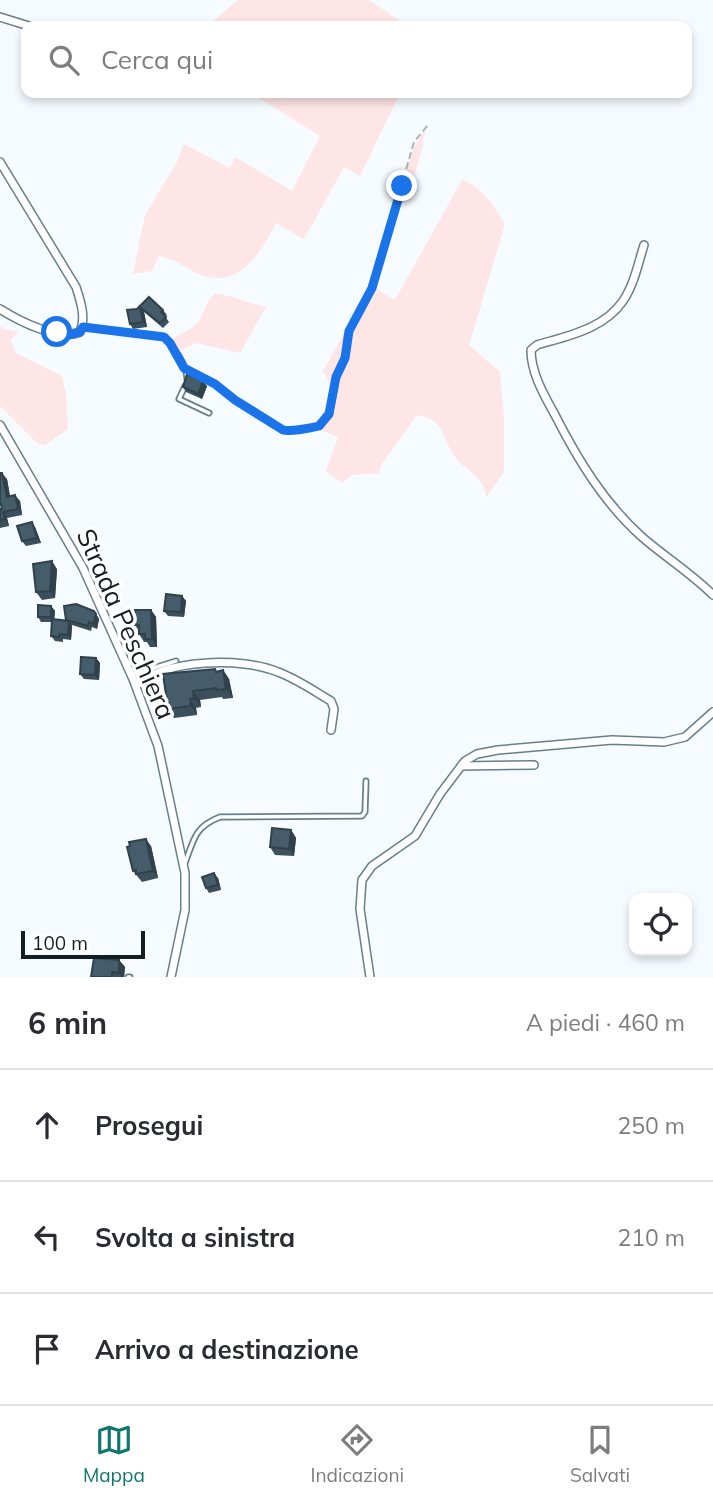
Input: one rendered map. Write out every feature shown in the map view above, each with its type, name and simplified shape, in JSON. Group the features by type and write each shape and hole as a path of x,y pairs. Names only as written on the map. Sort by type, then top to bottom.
{"street":[{"path":"0,18 21,24"},
{"path":"0,162 76,287 81,303 83,327 75,334 57,332 35,327 0,309"},
{"path":"644,245 629,289 611,315 591,328 537,345 531,350 531,359 540,388 573,450 600,493 641,536 713,595"},
{"name":"Strada Peschiera","path":"0,425 83,568 131,675 158,746 183,866 185,910 171,977"},
{"path":"135,685 146,676 197,664 244,664 276,671 331,701 334,709 331,730"},
{"path":"370,977 360,909 362,880 372,866 415,836 440,794 461,766 477,754 498,750 612,740 664,742 685,737 713,712"},
{"path":"461,766 534,765"}],"lane":[{"path":"83,327 164,337 188,374 179,399 209,413"},
{"path":"131,675 176,661"},
{"path":"183,866 200,829 207,822 220,817 362,816 365,812 366,781"}],"path":[{"path":"184,368 215,384 283,430 313,428 325,422 333,402 336,377 345,358 349,331 372,288 414,142 428,125"}],"shaded area":[{"path":"238,0 369,0 400,21 213,21"},
{"path":"259,98 398,98 360,176 344,167 304,239 276,223 257,255 240,271 229,276 204,276 171,259 159,256 152,271 133,274 145,215 176,164 184,144 230,168 235,157 292,191 320,136"},
{"path":"425,129 415,172 395,211 414,147"},
{"path":"462,180 482,192 505,224 469,345 500,372 504,417 504,472 486,498 482,484 453,454 438,425 417,415 381,465 379,473 352,475 342,483 326,471 338,437 323,431 330,386 323,371 371,286 395,300"},
{"path":"215,294 266,307 240,353 196,343 179,351 171,339 197,323"},
{"path":"0,326 5,330 18,331 11,340 16,353 62,376 68,429 45,445 38,444 0,406"}],"building":[{"path":"149,297 163,310 161,312 166,317 160,323 140,307 143,322 130,324 127,310 137,309"},
{"path":"187,374 203,381 198,394 183,387"},
{"path":"0,473 7,497 15,495 18,509 3,512 5,519 0,520 2,509"},
{"path":"32,522 37,538 22,541 17,526"},
{"path":"52,561 50,591 36,592 33,564"},
{"path":"166,594 182,596 181,612 164,611"},
{"path":"76,604 94,611 96,614 93,624 89,622 88,626 66,620 64,606"},
{"path":"38,605 51,606 51,617 38,617"},
{"path":"135,610 151,610 152,639 145,639 145,634 139,634 139,625 135,625"},
{"path":"52,619 69,621 68,635 51,636"},
{"path":"81,657 96,658 95,675 80,674"},
{"path":"215,669 216,672 223,670 226,689 193,691 191,706 168,709 163,674"},
{"path":"272,828 291,830 289,849 270,847"},
{"path":"146,839 153,871 136,874 127,847 130,846 129,842"},
{"path":"214,873 218,885 206,888 202,877"},
{"path":"94,958 119,960 119,973 112,972 112,977 91,977"}],"route":[{"path":"57,332 75,334 83,327 164,337 184,368 215,384 283,430 319,426 329,414 336,377 345,358 349,331 372,288 402,186"}]}
